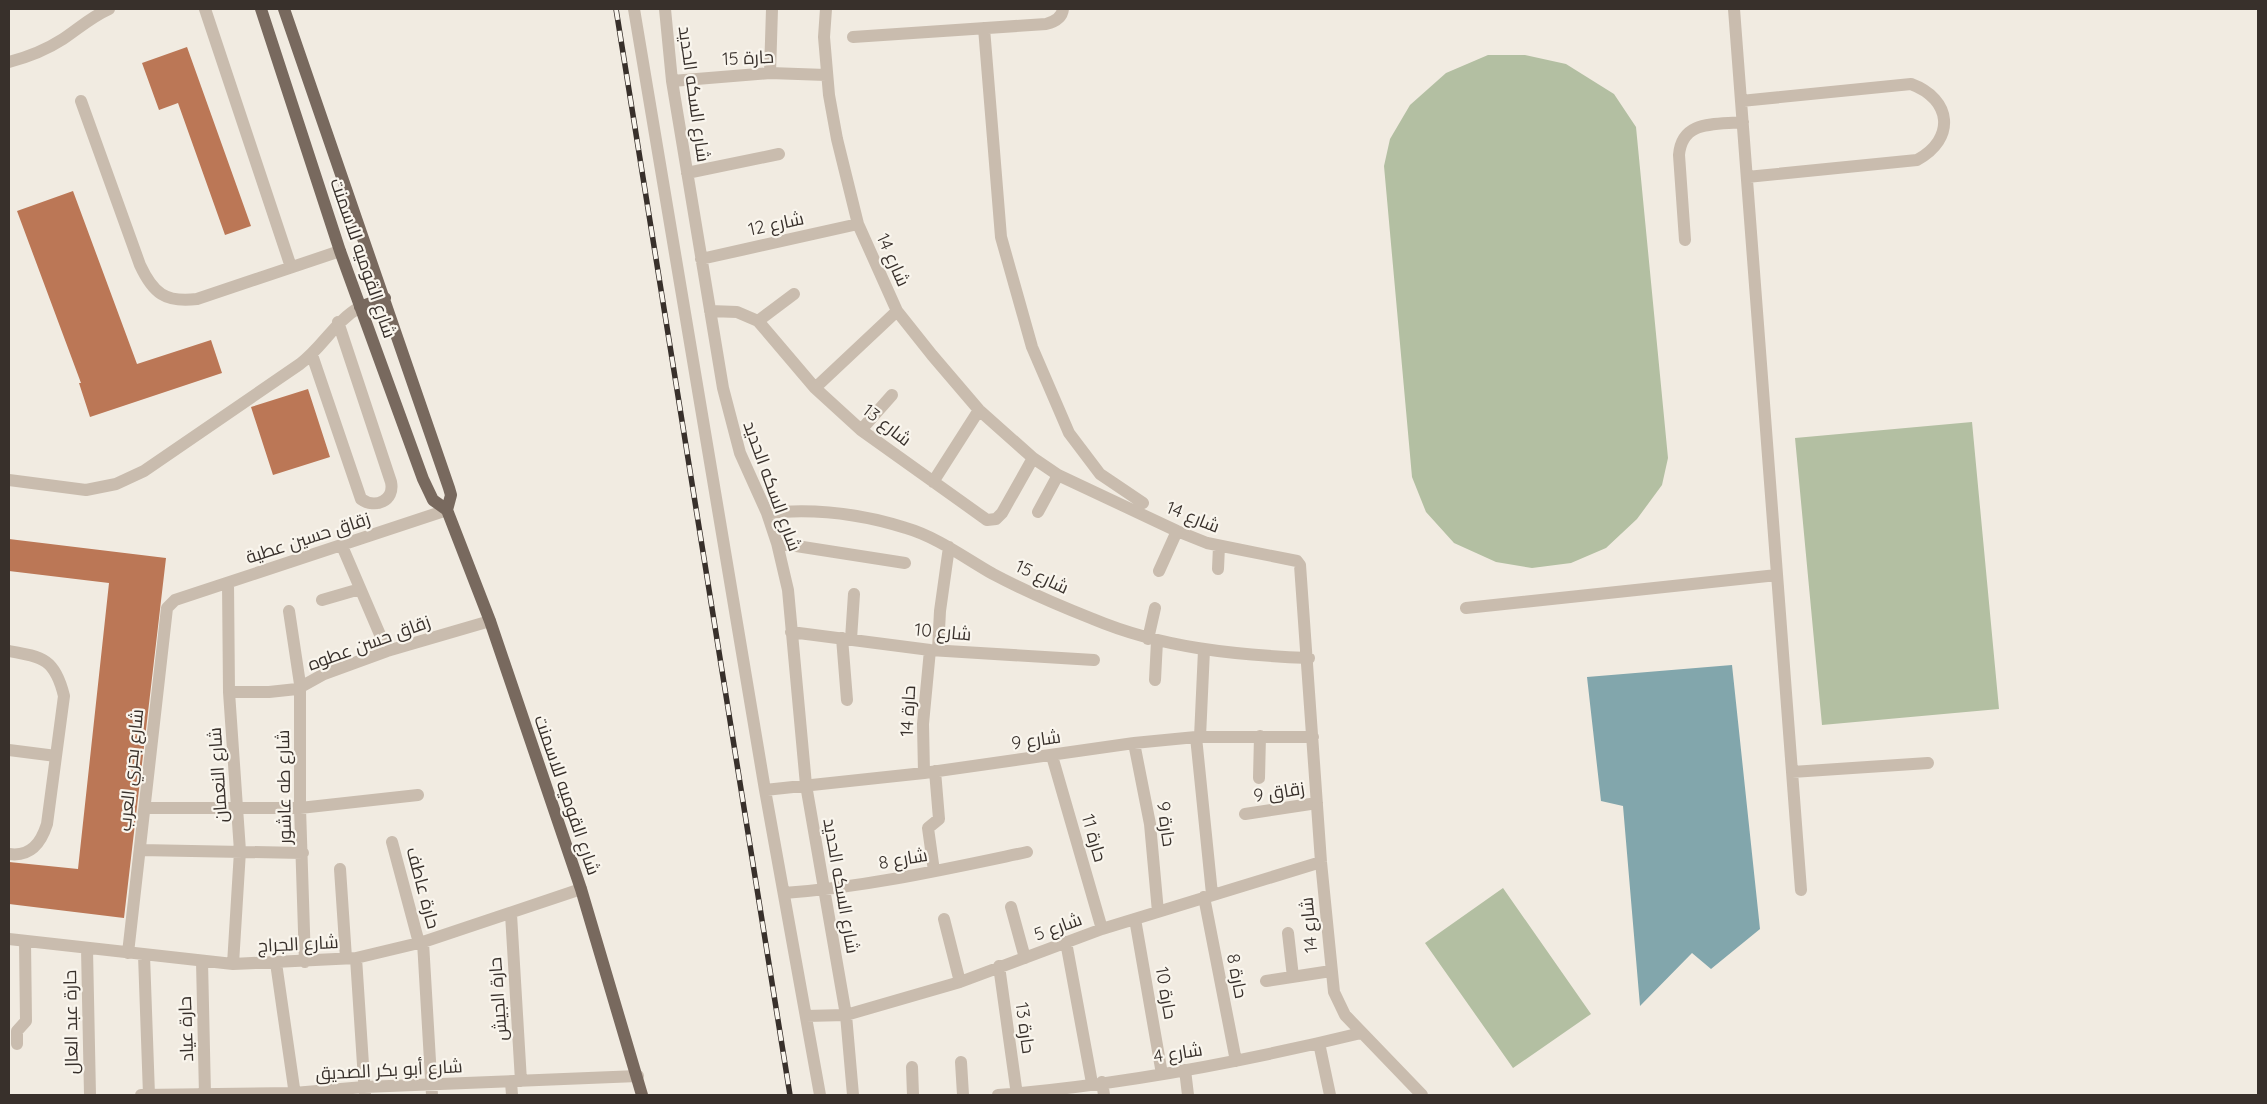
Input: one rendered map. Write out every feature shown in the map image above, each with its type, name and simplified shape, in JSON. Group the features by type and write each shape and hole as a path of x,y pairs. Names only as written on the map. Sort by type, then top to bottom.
{"main road":[{"name":"شارع القوميه للاسمنت","path":"261,9 340,251 428,491 437,504 447,510"},
{"name":"شارع القوميه للاسمنت","path":"284,9 449,488 451,495 447,510 490,621 581,890 638,1076 642,1095"},
{"path":"360,307 385,298"}],"street":[{"path":"9,62 32,56 49,48 93,17 108,9"},
{"path":"205,9 291,267"},
{"path":"634,9 765,790 820,1095"},
{"name":"شارع السكه الحديد","path":"665,9 672,81 730,420 740,453 768,513 788,590 806,785 846,1015 853,1095"},
{"path":"770,73 772,9"},
{"name":"شارع 14","path":"826,9 826,75 836,138 858,224 897,311 979,410 1032,458 1058,475 1177,532 1220,546 1292,560 1300,565 1309,658 1321,862 1334,992 1339,1005 1361,1033 1422,1095"},
{"path":"853,36 1046,24 1058,18 1063,13 1063,9"},
{"path":"1734,9 1801,890"},
{"path":"984,28 1001,237 1032,347 1069,433 1100,474 1142,503"},
{"name":"حارة 15","path":"672,81 770,73 826,75"},
{"path":"1741,101 1911,84 1925,89 1936,99 1943,112 1945,127 1940,142 1931,153 1918,160 1747,178"},
{"path":"81,101 140,265 148,282 161,295 179,301 197,299 340,251"},
{"path":"1685,240 1679,155 1680,142 1688,131 1702,126 1743,122"},
{"path":"687,173 780,154"},
{"name":"شارع 12","path":"701,259 858,224"},
{"path":"758,321 794,294"},
{"path":"9,480 86,490 116,484 144,471 312,355 338,322 360,307"},
{"name":"شارع 13","path":"710,311 737,312 758,321 816,388 861,430 987,520 996,519 1002,513 1032,458"},
{"path":"816,388 897,311"},
{"path":"312,355 360,499 374,504 385,501 390,496 391,482 338,322"},
{"path":"861,430 892,395"},
{"path":"933,482 979,410"},
{"path":"1038,512 1058,475"},
{"name":"زقاق حسين عطية","path":"181,598 447,510"},
{"name":"شارع 15","path":"768,513 825,512 907,528 948,547 995,574 1045,599 1095,620 1153,640 1204,650 1309,658"},
{"path":"1160,571 1177,532"},
{"path":"777,542 905,563"},
{"path":"342,546 387,651"},
{"path":"1218,569 1220,546"},
{"name":"حارة 14","path":"934,871 928,828 939,819 923,724 948,547"},
{"path":"1466,608 1777,575"},
{"name":"شارع النعمان","path":"228,583 230,692 240,851 233,964"},
{"path":"322,600 360,588"},
{"path":"847,700 847,638 854,594"},
{"name":"شارع بحري العرب","path":"128,953 165,613 171,603 181,598"},
{"path":"1155,608 1153,640 1155,680"},
{"name":"شارع طه عاشور","path":"289,611 298,657 300,688 300,808 303,853 305,962"},
{"name":"زقاق حسن عطوه","path":"230,692 269,692 300,688 324,674 387,651 490,621"},
{"name":"شارع 10","path":"791,632 934,650 1094,660"},
{"name":"حارة 8","path":"1204,650 1198,737 1208,895 1236,1061"},
{"path":"9,651 44,660 59,675 64,696 47,824 42,840 30,851 9,854"},
{"path":"1259,778 1260,736"},
{"name":"شارع 9","path":"765,790 930,772 1134,743 1198,737 1313,737"},
{"name":"حارة 9","path":"1134,743 1150,824 1158,912"},
{"path":"9,750 56,756"},
{"name":"حارة 11","path":"1052,756 1102,929"},
{"path":"1792,772 1928,763"},
{"path":"145,808 300,808 418,795"},
{"name":"زقاق 9","path":"1246,814 1318,803"},
{"name":"حارة عاطف","path":"392,842 421,943 431,1090"},
{"path":"140,850 303,853"},
{"name":"شارع 8","path":"784,893 823,890 934,871 1027,852"},
{"name":"شارع 5","path":"806,1016 846,1015 960,982 1102,929 1208,895 1321,862"},
{"path":"340,869 365,1091"},
{"name":"شارع الجراج","path":"9,939 233,964 305,962 351,958 421,943 581,890"},
{"path":"1011,907 1025,958"},
{"name":"حارة الجيش","path":"511,914 516,1082 512,1095"},
{"path":"944,919 960,982"},
{"name":"حارة 10","path":"1135,919 1162,1074"},
{"path":"1288,934 1293,977"},
{"path":"17,1044 17,1031 26,1021 25,941"},
{"path":"1066,942 1097,1083 1104,1095"},
{"name":"حارة عبد العال","path":"87,948 90,1095"},
{"path":"144,955 149,1095"},
{"name":"حارة عياد","path":"202,961 206,1094"},
{"path":"276,963 294,1094"},
{"name":"حارة 13","path":"1000,966 1016,1095"},
{"path":"1266,981 1331,971"},
{"name":"شارع 4","path":"998,1095 1016,1095 1162,1074 1236,1061 1361,1033"},
{"path":"1319,1043 1330,1095"},
{"path":"960,1062 963,1095"},
{"path":"912,1067 913,1095"},
{"path":"1185,1070 1188,1095"},
{"path":"1402,1075 1408,1095"},
{"name":"شارع أبو بكر الصديق","path":"141,1095 294,1094 431,1090 516,1082 638,1076"}],"green space":[{"path":"1488,55 1525,55 1566,64 1614,94 1636,127 1668,458 1662,485 1637,519 1606,548 1571,563 1532,568 1496,562 1454,543 1426,512 1412,477 1384,166 1390,139 1410,105 1446,73"},
{"path":"1972,422 1999,709 1822,725 1795,438"},
{"path":"1503,888 1591,1014 1513,1068 1425,943"}],"water":[{"path":"1732,665 1760,929 1711,969 1692,953 1640,1006 1623,806 1601,801 1587,677"}],"building":[{"path":"187,47 251,226 225,235 178,103 159,110 142,63"},
{"path":"73,191 137,364 211,340 222,373 90,417 79,383 81,383 17,211"},
{"path":"308,389 330,457 273,475 251,407"},
{"path":"9,539 166,558 124,918 9,904 9,862 78,869 109,583 9,571"}],"railway":[{"path":"616,9 790,1095"}]}
